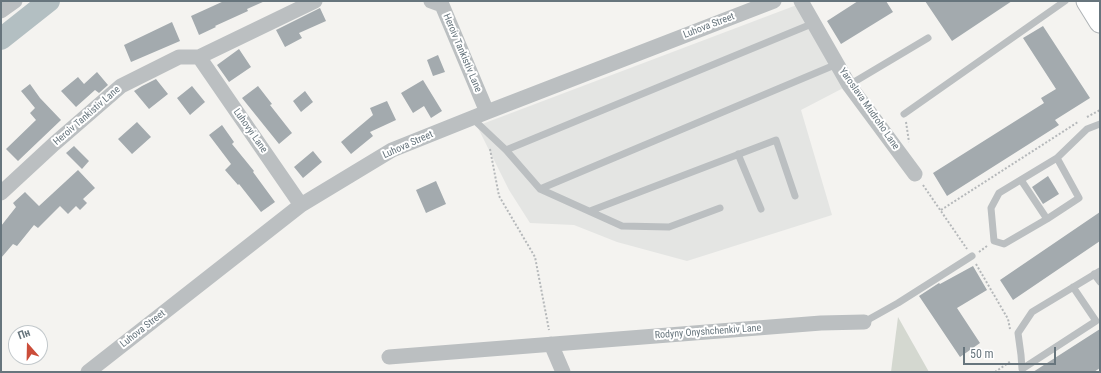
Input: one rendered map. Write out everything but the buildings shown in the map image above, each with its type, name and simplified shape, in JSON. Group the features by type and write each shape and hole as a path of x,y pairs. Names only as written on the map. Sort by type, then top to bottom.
{"street":[{"path":"1,11 15,1"},
{"name":"Heroiv Tankistiv Lane","path":"1,193 54,144 121,86 179,57 199,56 315,1"},
{"name":"Heroiv Tankistiv Lane","path":"432,1 442,5 487,112"},
{"name":"Luhova Street","path":"88,372 301,204 392,150 774,1"},
{"name":"Yaroslava Mudroho Lane","path":"801,1 849,86 915,174"},
{"path":"1087,1 1100,22"},
{"name":"Luhovyi Lane","path":"199,56 301,204"},
{"name":"Rodyny Onyshchenkiv Lane","path":"389,357 821,323 864,322"},
{"path":"551,344 564,372"}],"lane":[{"path":"904,114 1065,1"},
{"path":"506,150 814,23"},
{"path":"849,86 928,38"},
{"path":"540,189 837,64"},
{"path":"472,118 506,150 540,189 622,226 669,227 720,208"},
{"path":"1057,158 1079,198 1004,244 994,241 991,208 999,193 1057,158 1087,130 1100,124"},
{"path":"590,212 776,140 795,196"},
{"path":"738,154 761,209"},
{"path":"1021,180 1046,219"},
{"path":"864,322 898,303 972,256"},
{"path":"1073,287 1098,320 1022,369 1018,332 1032,312 1097,272 1100,282"}],"path":[{"path":"941,210 1063,131 1100,110"},
{"path":"487,132 499,196 535,257 551,344"},
{"path":"915,174 972,256 1008,319"},
{"path":"972,256 994,241"}],"shaded area":[{"path":"802,3 849,85 801,110 832,215 687,261 617,242 574,225 530,223 509,190 477,126"},
{"path":"898,317 929,372 891,372"}],"waterway":[{"path":"1,39 49,1"}]}
